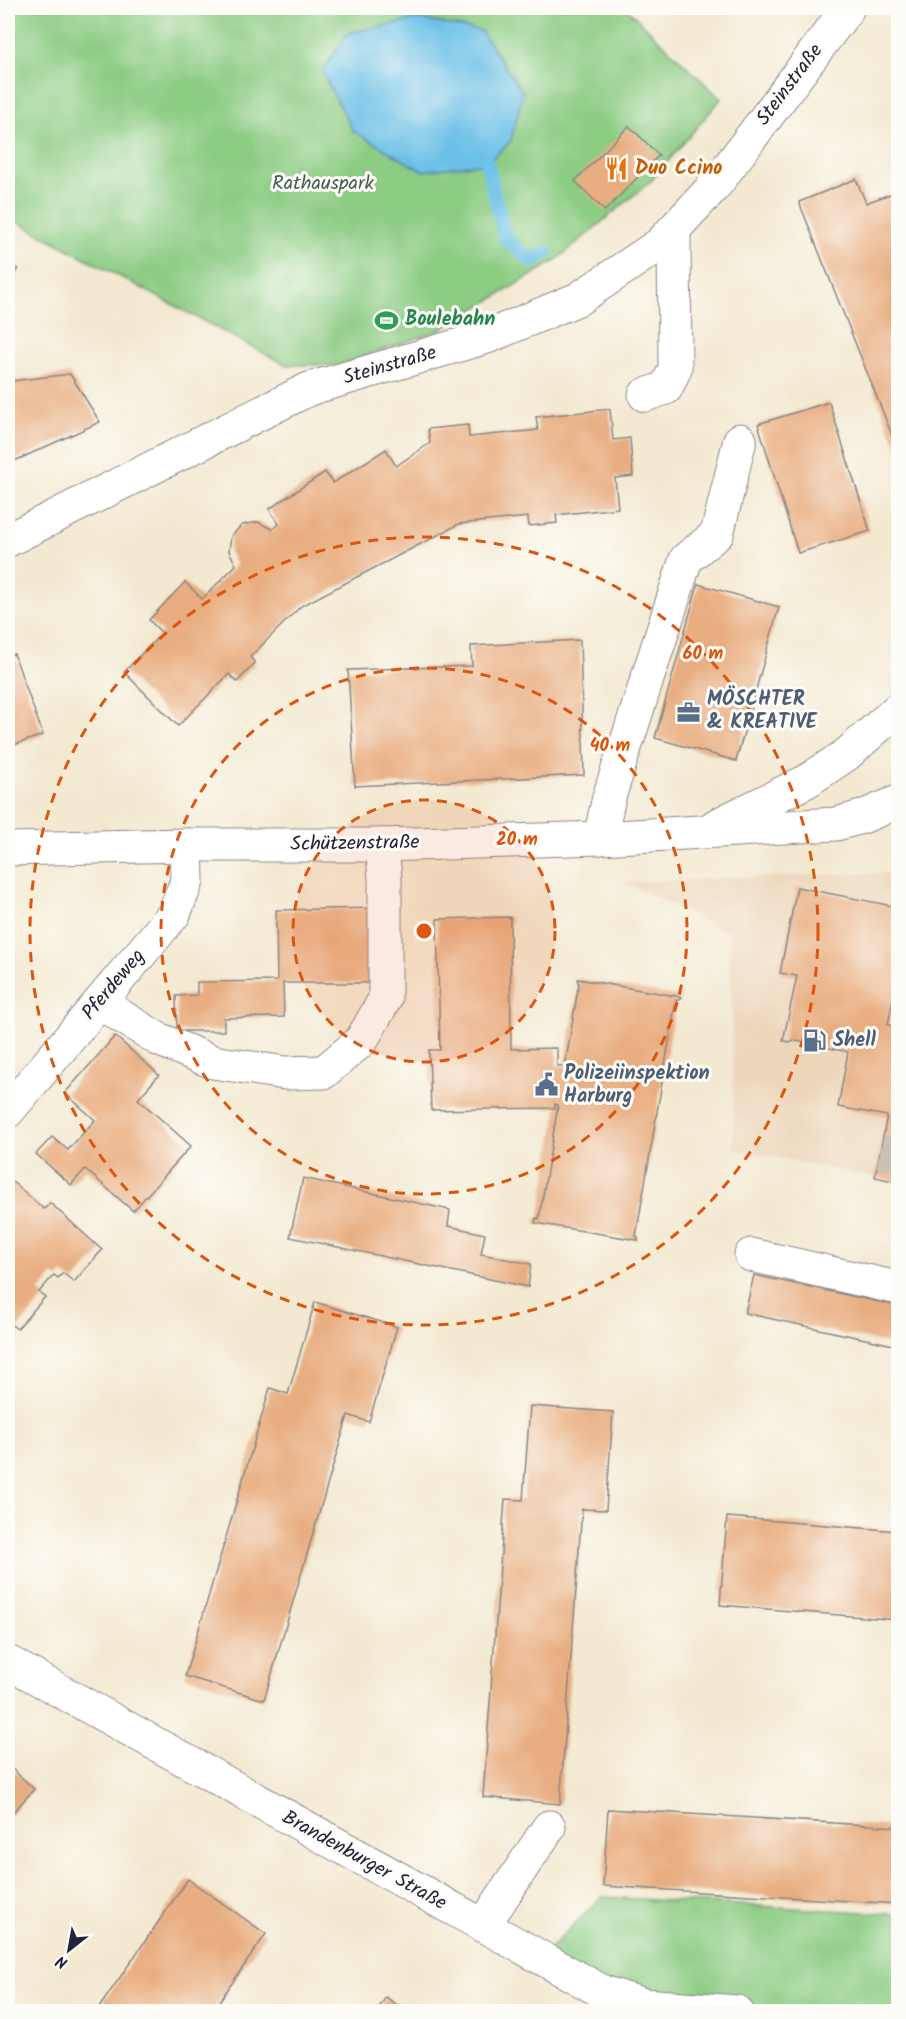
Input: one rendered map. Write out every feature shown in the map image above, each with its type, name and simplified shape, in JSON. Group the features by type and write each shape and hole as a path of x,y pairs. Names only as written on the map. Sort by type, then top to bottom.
{"street":[{"name":"Steinstraße","path":"8,540 309,389 487,337 578,298 660,244 716,184 848,8"},
{"path":"645,395 666,388 675,369 674,229"},
{"path":"600,838 609,797 686,559 717,534 740,440"},
{"name":"Schützenstraße","path":"702,831 807,781 846,755 898,709"},
{"name":"Schützenstraße","path":"8,849 186,845 382,845 600,838 793,828 836,824 862,818 898,802"},
{"name":"Pferdeweg","path":"8,1111 174,914 187,881 186,845"},
{"path":"99,1003 158,1039 213,1062 285,1073 324,1072 361,1041 386,999 385,879 382,845"},
{"path":"752,1255 898,1288"},
{"name":"Brandenburger Straße","path":"8,1662 603,1992 644,2005 737,2012"},
{"path":"483,1926 549,1827"}],"shaded area":[{"name":"Shell","path":"898,872 898,1182 734,1149 730,933 624,882"}],"green space":[{"name":"Rathauspark","path":"8,8 626,8 721,99 651,181 554,262 440,330 339,365 286,365 8,217"},
{"path":"602,1897 898,1914 898,2011 737,2012 644,2005 540,1958"}],"water":[{"path":"419,19 481,31 523,93 511,141 487,163 422,171 353,131 322,72 348,33"}],"building":[{"path":"629,126 659,155 605,211 575,181"},
{"path":"856,179 866,203 898,191 898,450 799,202"},
{"path":"8,264 18,269 8,285"},
{"path":"70,374 100,422 8,464 8,384 12,381"},
{"path":"829,402 870,531 798,553 758,424"},
{"path":"610,409 613,440 630,438 633,476 615,478 618,508 556,515 557,523 529,526 528,517 459,524 301,606 250,657 255,663 237,682 229,674 178,726 124,672 162,633 149,620 185,582 202,599 236,565 229,551 231,536 242,525 258,522 272,529 279,524 269,509 325,472 333,483 386,449 396,466 430,443 428,429 468,425 469,437 538,430 536,417"},
{"path":"698,584 779,607 736,761 655,738"},
{"path":"580,640 584,775 355,786 348,670 472,666 471,646"},
{"path":"14,654 43,735 8,747 8,656"},
{"path":"797,887 898,907 898,996 894,995 888,1025 898,1027 898,1182 875,1177 887,1116 838,1107 848,1052 792,1040 792,1042 783,1041 797,976 780,973"},
{"path":"377,908 378,983 283,983 284,1017 224,1018 224,1031 177,1031 176,996 197,995 197,982 277,981 276,910"},
{"name":"Polizeiinspektion Harburg","path":"510,917 511,1049 557,1048 557,1066 565,1066 578,979 681,997 676,1000 636,1236 638,1240 535,1223 536,1218 539,1219 558,1105 555,1104 555,1108 431,1110 429,1050 440,1050 437,919"},
{"path":"115,1036 159,1075 138,1099 191,1146 133,1211 85,1169 71,1185 36,1154 52,1137 68,1150 95,1120 65,1093"},
{"path":"303,1178 450,1210 448,1226 485,1234 481,1254 531,1264 528,1287 290,1237"},
{"path":"9,1179 44,1209 50,1203 102,1250 74,1282 63,1273 58,1278 54,1275 39,1292 45,1297 17,1329 12,1325 8,1330 8,1181"},
{"path":"754,1275 898,1306 898,1346 745,1313"},
{"path":"315,1302 397,1327 369,1422 348,1415 264,1700 185,1676 270,1388 288,1394"},
{"path":"530,1406 613,1412 606,1510 582,1509 560,1804 483,1797 505,1499 523,1500"},
{"path":"727,1517 898,1531 898,1620 720,1605"},
{"path":"8,1765 34,1789 8,1818"},
{"path":"608,1809 898,1827 898,1904 603,1886"},
{"path":"188,1879 266,1934 212,2012 96,2012"},
{"path":"386,1997 407,2012 376,2012"}],"waterway":[{"path":"487,163 505,238 532,261 546,252"}],"tunnel":[{"path":"880,1152 898,1156"}],"place":[{"name":"Duo Ccino","path":"617,169"},
{"name":"Boulebahn","path":"387,320"},
{"name":"MÖSCHTER & KREATIVE","path":"689,712"},
{"name":"Shell","path":"815,1041"},
{"name":"Polizeiinspektion Harburg","path":"546,1085"}]}
